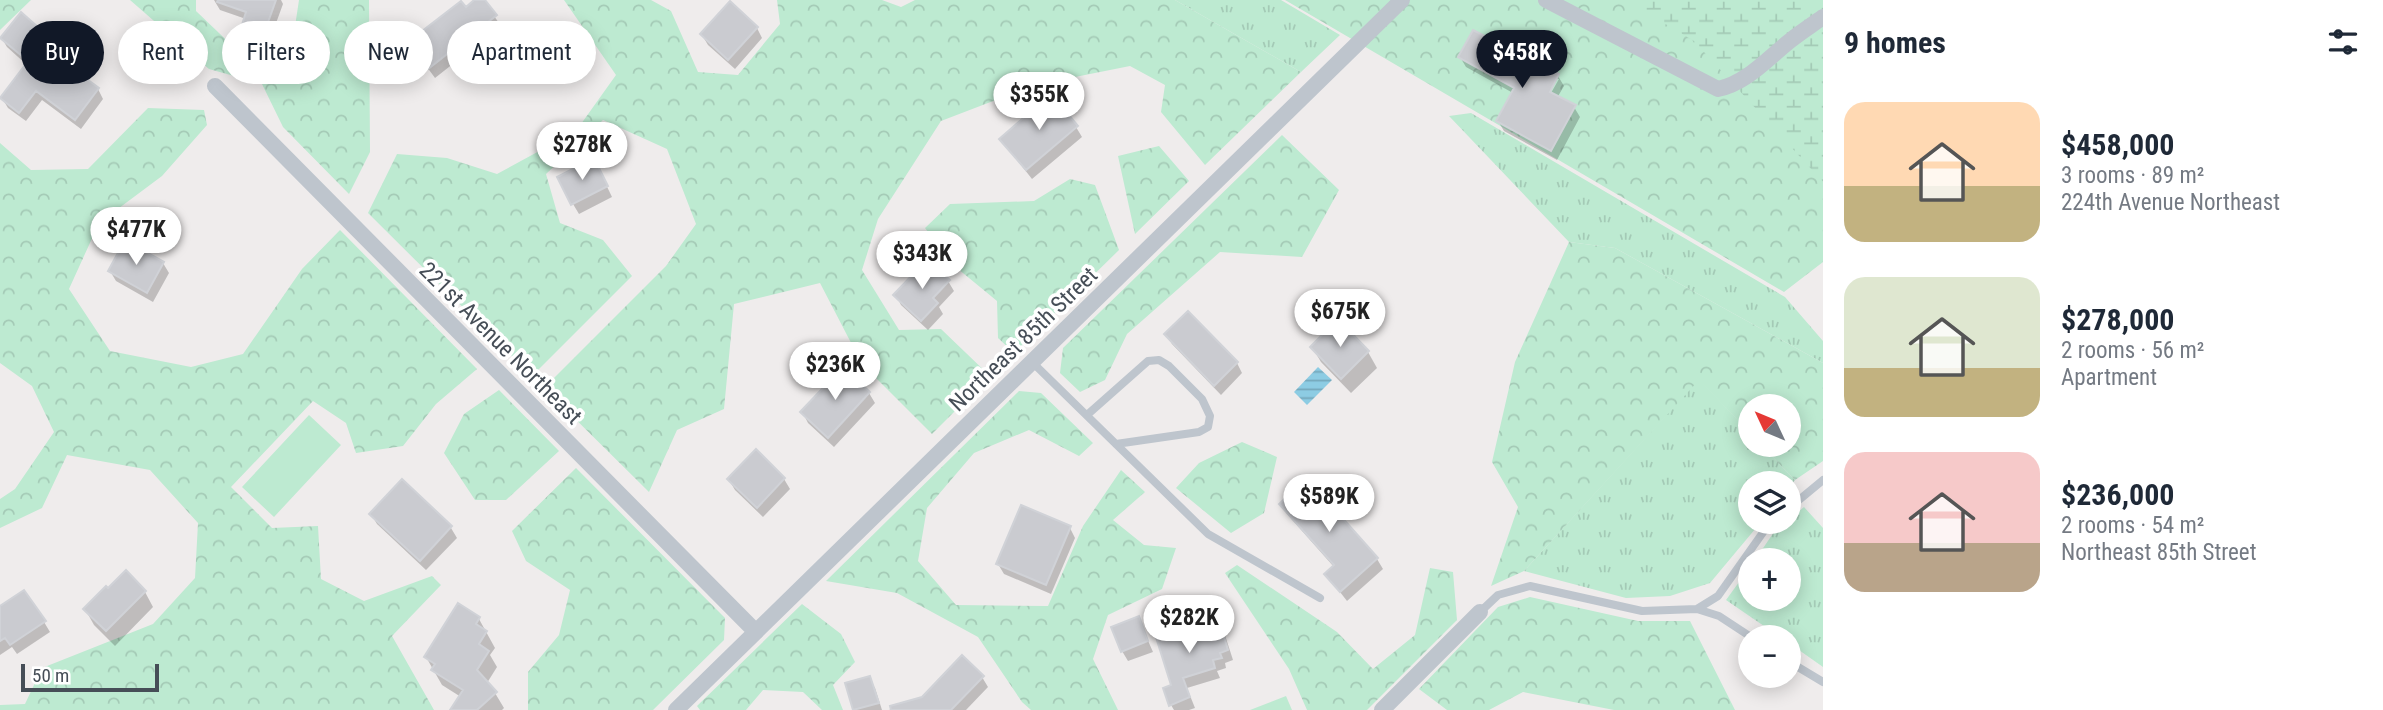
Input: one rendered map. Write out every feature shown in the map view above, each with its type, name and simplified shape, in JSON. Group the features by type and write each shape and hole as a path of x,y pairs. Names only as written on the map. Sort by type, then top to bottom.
{"street":[{"name":"Northeast 85th Street","path":"676,710 1402,0"},
{"path":"1546,0 1718,89 1745,78 1793,38 1823,18"},
{"name":"221st Avenue Northeast","path":"215,86 755,632"},
{"path":"1382,710 1480,612"}],"lane":[{"path":"1087,415 1148,360 1159,360 1169,366 1202,400 1210,416 1208,427 1199,432 1116,444"},
{"path":"1032,362 1208,534 1320,598"},
{"path":"1801,498 1823,480"},
{"path":"1697,608 1718,596 1762,534"},
{"path":"1480,612 1498,595 1530,586 1642,611 1697,608 1718,616 1738,629"},
{"path":"1801,669 1823,682"}],"green space":[{"path":"0,0 31,0 0,30"},
{"path":"130,0 196,0 196,11 206,21 154,21"},
{"path":"299,0 369,0 369,21 344,21 344,84 370,84 370,152 349,194 283,127 262,84 330,84 330,21 296,21"},
{"path":"564,0 651,0 671,11 698,72 738,75 780,24 777,0 882,0 901,7 915,0 1175,0 1301,72 1205,165 1161,112 1165,85 1130,66 1035,85 941,121 878,219 862,270 899,330 941,329 990,376 932,434 862,364 820,283 734,304 724,409 677,430 649,492 544,388 666,266 696,224 667,149 603,120 546,174 560,223 603,240 632,276 532,376 368,213 397,154 447,158 497,174 576,131 616,75 596,46 596,21 579,21"},
{"path":"1175,0 1281,0 1340,35 1301,72"},
{"path":"1285,0 1823,0 1823,262 1784,292"},
{"path":"1625,0 1823,0 1823,182 1694,41"},
{"path":"208,22 222,36 222,73 209,69"},
{"path":"148,108 204,110 207,125 162,176 99,223 69,289 110,351 191,367 243,354 302,269 340,230 477,369 436,404 403,446 356,453 346,423 313,401 231,487 272,528 318,526 321,579 364,601 432,576 441,585 392,636 434,710 0,710 0,705 25,704 42,668 153,624 195,578 198,523 150,470 67,455 42,508 0,528 0,499 15,489 54,432 32,386 0,363 0,143 31,170 88,169"},
{"path":"1471,113 1785,297 1823,341 1823,363 1615,248 1569,242 1449,116"},
{"path":"1282,135 1339,190 1302,257 1220,252 1127,334 1105,380 1080,392 1060,373 1063,348"},
{"path":"1159,146 1189,181 1135,234 1118,156"},
{"path":"1070,179 1095,185 1119,250 1014,353 998,338 997,301 952,264 925,228 950,204 1034,201"},
{"path":"1569,242 1615,248 1823,363 1823,461 1801,476 1801,471 1786,471 1773,457 1801,457 1801,394 1738,394 1738,421 1699,380 1524,571 1491,586 1518,507 1492,462 1515,362"},
{"path":"1699,379 1738,420 1738,457 1773,457 1786,471 1738,471 1738,534 1751,534 1710,583 1670,596 1626,598 1524,571"},
{"path":"499,390 559,451 506,500 475,500 444,453 464,414"},
{"path":"1019,391 1041,393 1093,443 1079,456 1029,430 974,453 927,508 918,561 956,605 1048,606 1083,526 1121,470 1145,492 1113,520 1144,545 1176,548 1162,589 1108,615 1093,659 1118,710 1031,710 1022,702 978,637 897,593 826,581"},
{"path":"309,415 341,445 274,517 242,487"},
{"path":"1242,442 1277,457 1264,513 1231,533 1176,488 1199,463"},
{"path":"576,468 725,618 724,640 653,710 528,710 528,672 559,635 570,590 526,561 512,531"},
{"path":"1804,507 1823,528 1823,667 1801,651 1801,625 1762,625 1742,611 1801,611 1801,548 1763,548 1773,534 1801,534 1801,510"},
{"path":"1237,565 1337,632 1373,669 1415,635 1430,568 1453,572 1457,620 1367,710 1307,710 1289,669 1225,573"},
{"path":"1738,584 1738,608 1726,600"},
{"path":"1530,597 1638,621 1690,621 1735,710 1614,710 1523,692 1489,710 1447,710 1419,689 1498,607"},
{"path":"802,604 841,634 855,662 833,685 843,710 822,710 803,692 763,690 746,710 700,710 697,706"},
{"path":"1286,696 1292,710 1250,710"}],"water":[{"path":"1318,367 1332,380 1307,405 1294,392"}],"building":[{"path":"276,0 268,21 243,21 246,12 217,2"},
{"path":"474,0 485,0 497,15 489,21 447,21 447,54 433,65 433,23 461,1 466,7"},
{"path":"730,1 758,27 728,60 700,34"},
{"path":"21,12 31,21 21,21 21,55 0,38"},
{"path":"1473,30 1559,74 1550,92 1576,105 1551,151 1496,121 1514,88 1458,57"},
{"path":"21,70 21,84 94,84 99,88 75,120 36,91 19,113 0,98"},
{"path":"1051,94 1078,126 1026,170 999,139"},
{"path":"594,158 608,186 571,205 557,177"},
{"path":"125,240 164,262 147,293 108,271"},
{"path":"922,265 932,274 937,268 950,280 933,298 938,303 921,321 893,295"},
{"path":"1188,311 1238,362 1214,386 1164,334"},
{"path":"1338,319 1369,351 1341,379 1310,347"},
{"path":"843,367 870,392 828,438 800,412"},
{"path":"756,449 785,478 757,508 727,479"},
{"path":"1307,478 1378,558 1340,592 1324,574 1334,565 1279,504"},
{"path":"402,479 452,526 420,561 369,514"},
{"path":"1021,505 1071,526 1046,585 996,564"},
{"path":"126,570 146,591 106,631 83,609"},
{"path":"24,590 46,621 10,645 5,638 0,641 0,606"},
{"path":"458,603 480,617 476,624 487,631 479,644 489,651 477,670 497,692 477,710 450,710 463,690 431,670 435,664 424,657"},
{"path":"1139,616 1148,641 1121,652 1111,627"},
{"path":"1219,620 1228,650 1220,653 1222,658 1213,660 1215,668 1183,678 1190,697 1169,706 1163,688 1171,685 1154,631 1181,623 1184,631"},
{"path":"962,655 984,676 951,710 891,710 890,706 922,697"},
{"path":"870,676 879,703 853,710 845,683"}]}
